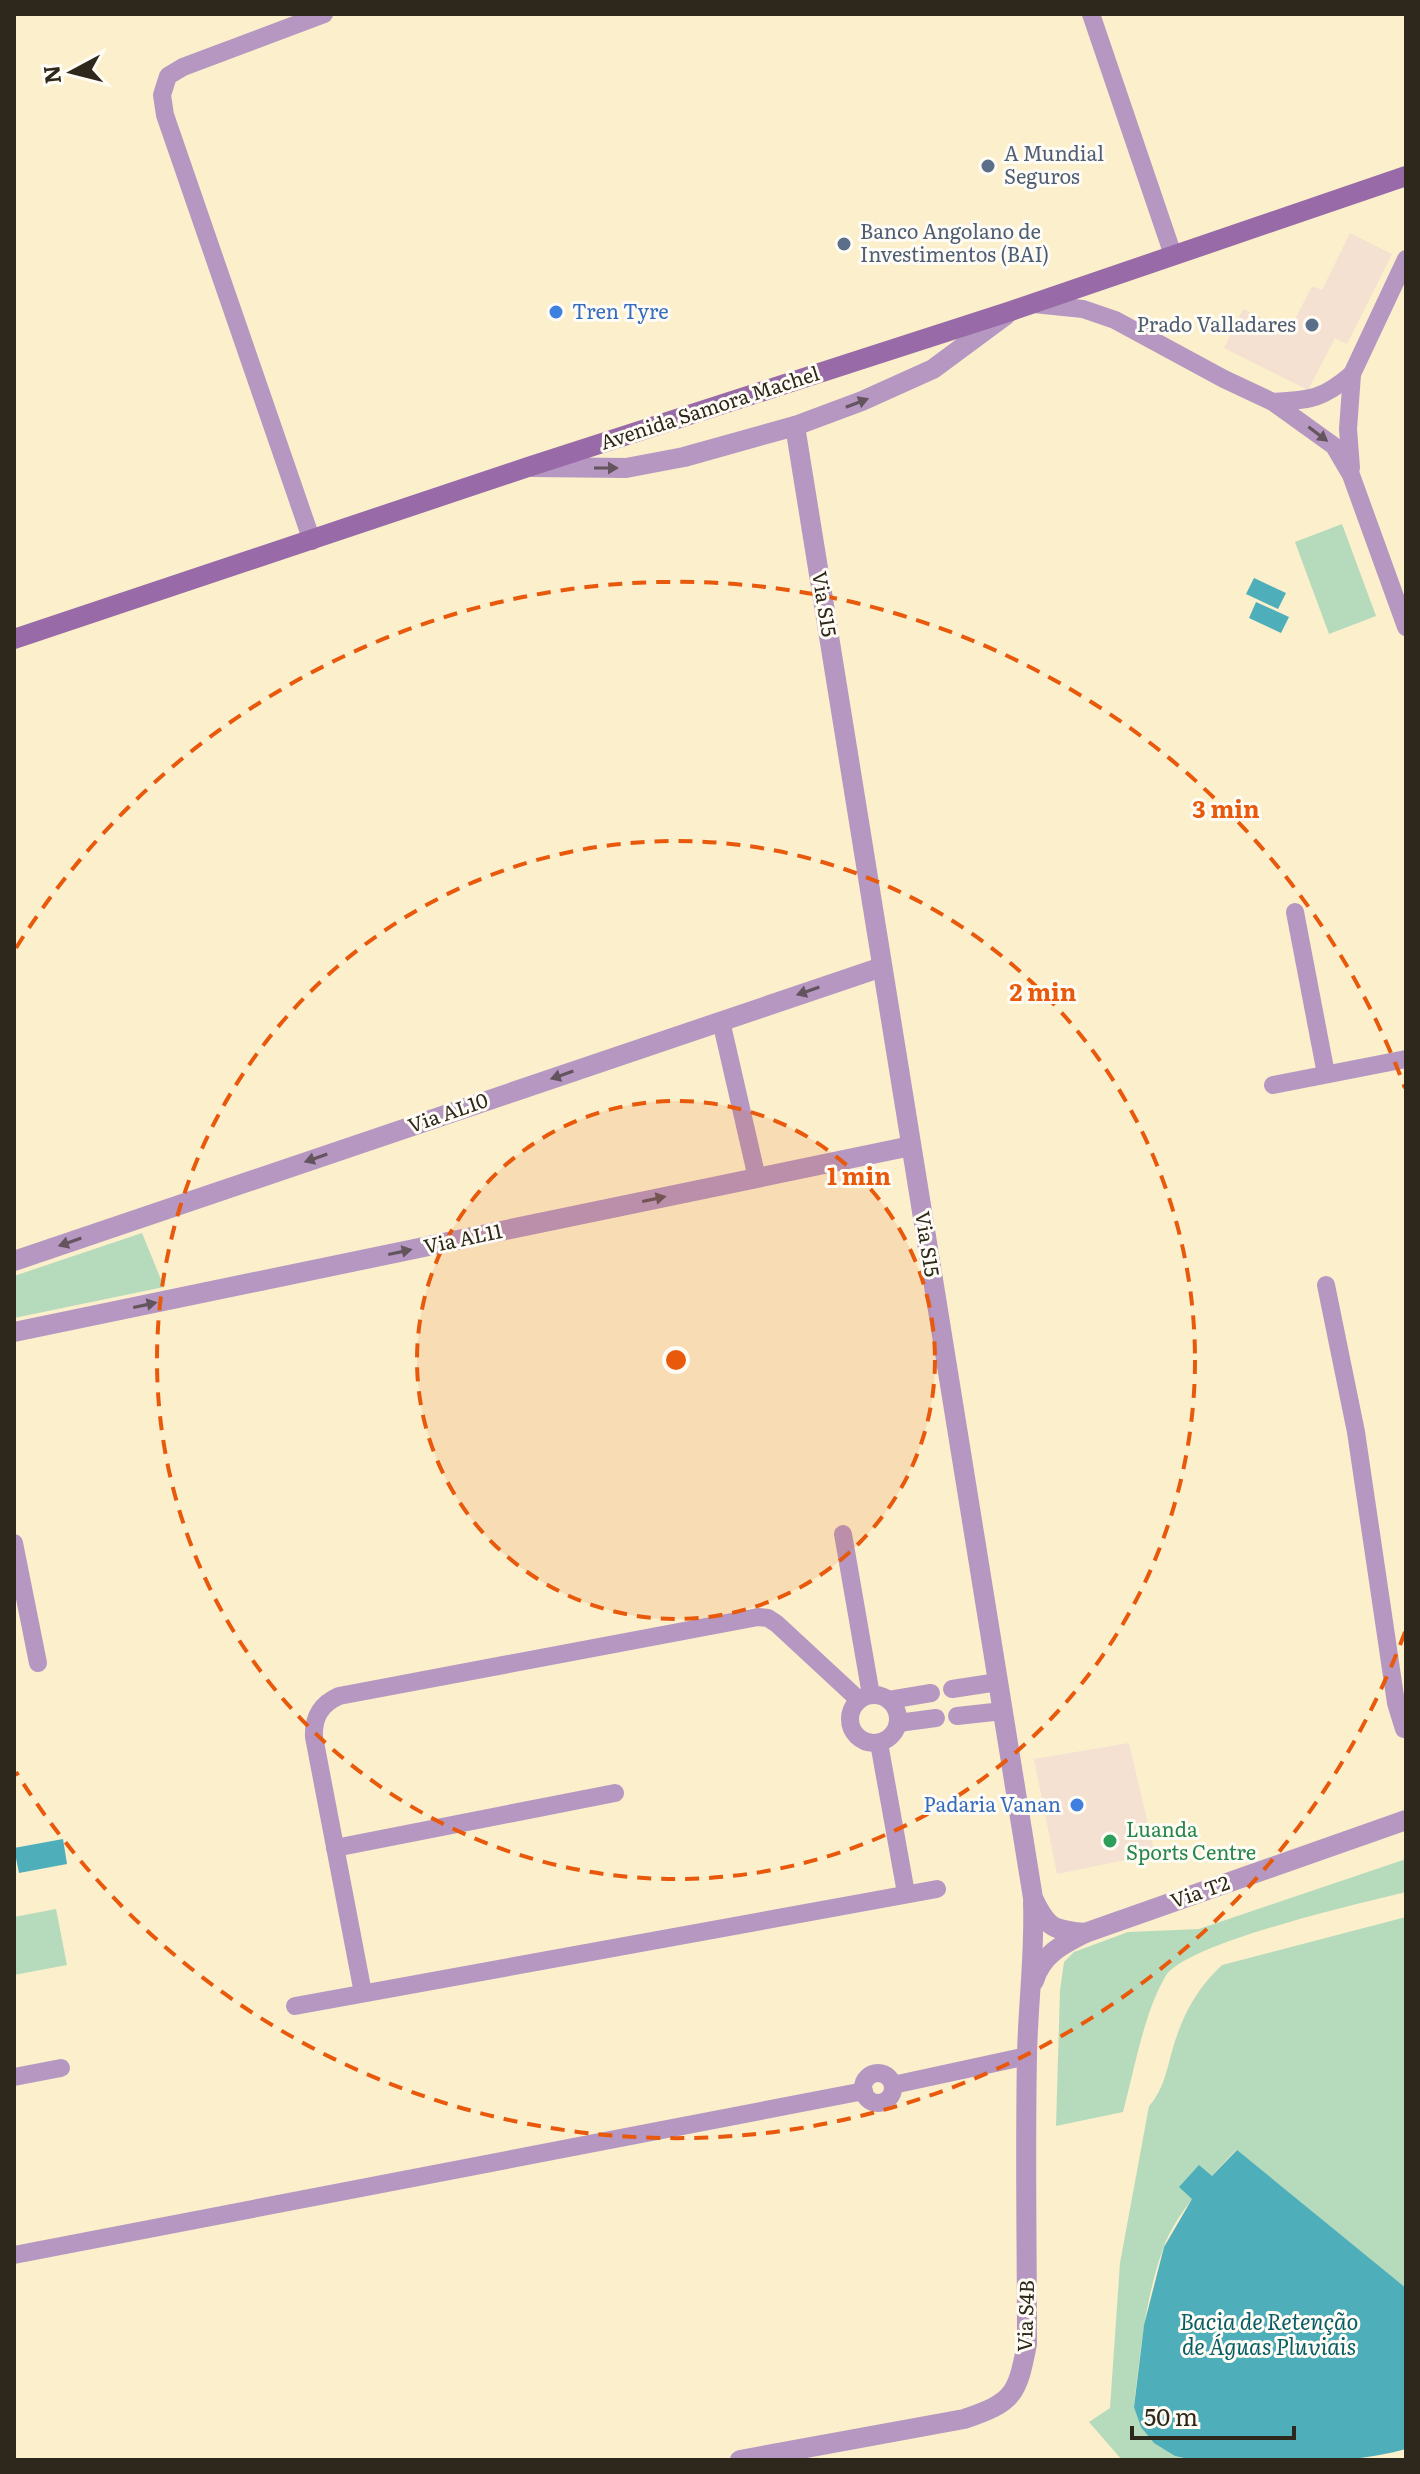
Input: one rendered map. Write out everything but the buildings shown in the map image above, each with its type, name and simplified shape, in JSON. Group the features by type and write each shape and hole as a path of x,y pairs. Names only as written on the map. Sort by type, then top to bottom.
{"main road":[{"name":"Avenida Samora Machel","path":"14,639 528,467 1011,311 1406,176"}],"street":[{"path":"312,541 165,115 162,95 168,76 183,67 278,22 324,14"},
{"path":"1091,14 1173,255"},
{"path":"1351,475 1348,429 1352,374 1406,259"},
{"path":"1031,303 1083,309 1115,320 1273,402 1334,446 1351,475 1406,627"},
{"path":"528,467 626,468 684,457 795,426 862,401 933,369 1011,311"},
{"path":"1273,402 1311,400 1324,396 1352,374"},
{"name":"Via S15","path":"795,426 1033,1898 1041,1917 1055,1930 1085,1933"},
{"path":"1295,912 1326,1074"},
{"name":"Via AL10","path":"14,1261 882,967"},
{"path":"721,1021 757,1178"},
{"path":"1273,1085 1406,1059"},
{"name":"Via AL11","path":"14,1332 911,1146"},
{"path":"1326,1285 1399,1669 1396,1703 1404,1729"},
{"path":"843,1534 873,1698"},
{"path":"14,1543 38,1663"},
{"path":"363,1993 313,1727 319,1710 339,1696 758,1617 768,1618 777,1624 873,1698 898,1714 898,1723 890,1738 879,1743 867,1742 852,1730 850,1717 873,1698 931,1693"},
{"path":"952,1689 998,1682"},
{"path":"957,1716 1003,1711"},
{"path":"898,1723 936,1718"},
{"path":"879,1743 906,1893"},
{"path":"335,1848 615,1793"},
{"name":"Via T2","path":"1085,1933 1406,1820"},
{"path":"295,2006 937,1889"},
{"name":"Via S4B","path":"740,2460 964,2419 996,2408 1011,2396 1020,2381 1027,2344 1027,2056 1029,1972 1034,1941 1033,1898"},
{"name":"Via S4B","path":"1029,2000 1037,1971 1048,1956 1085,1933"},
{"path":"14,2255 864,2091 865,2081 875,2073 884,2074 893,2085 1027,2056"},
{"path":"14,2077 61,2068"}],"shaded area":[{"name":"Prado Valladares","path":"1350,233 1392,254 1347,344 1335,338 1308,390 1224,348 1243,309 1289,331 1312,286 1322,290"},
{"name":"Luanda Sports Centre","path":"1129,1743 1155,1854 1057,1874 1034,1759"}],"green space":[{"path":"1342,524 1376,616 1329,634 1295,542"},
{"path":"142,1233 164,1287 14,1318 14,1276"},
{"path":"1406,1859 1406,1892 1238,1938 1179,1964 1165,1977 1151,2008 1123,2112 1056,2126 1060,1990 1064,1962 1074,1952 1128,1932 1199,1929"},
{"path":"56,1909 67,1965 14,1975 14,1917"},
{"path":"1406,1917 1406,2288 1236,2150 1195,2196 1169,2235 1147,2307 1141,2347 1134,2406 1175,2456 1193,2460 1122,2460 1089,2422 1110,2408 1120,2263 1149,2106 1162,2084 1188,2009 1222,1965"}],"water":[{"path":"1254,578 1286,593 1278,609 1246,594"},
{"path":"1256,602 1289,617 1281,633 1249,618"},
{"path":"63,1839 67,1864 19,1873 14,1848"},
{"name":"Bacia de Retenção de Águas Pluviais","path":"1237,2150 1406,2288 1406,2449 1327,2461 1193,2460 1175,2456 1154,2443 1141,2427 1134,2407 1144,2325 1164,2247 1192,2199 1179,2187 1199,2165 1212,2176"}],"place":[{"name":"A Mundial Seguros","path":"988,166"},
{"name":"Banco Angolano de Investimentos (BAI)","path":"844,244"},
{"name":"Tren Tyre","path":"556,312"},
{"name":"Prado Valladares","path":"1312,325"},
{"name":"Padaria Vanan","path":"1077,1805"},
{"name":"Luanda Sports Centre","path":"1110,1841"}]}
